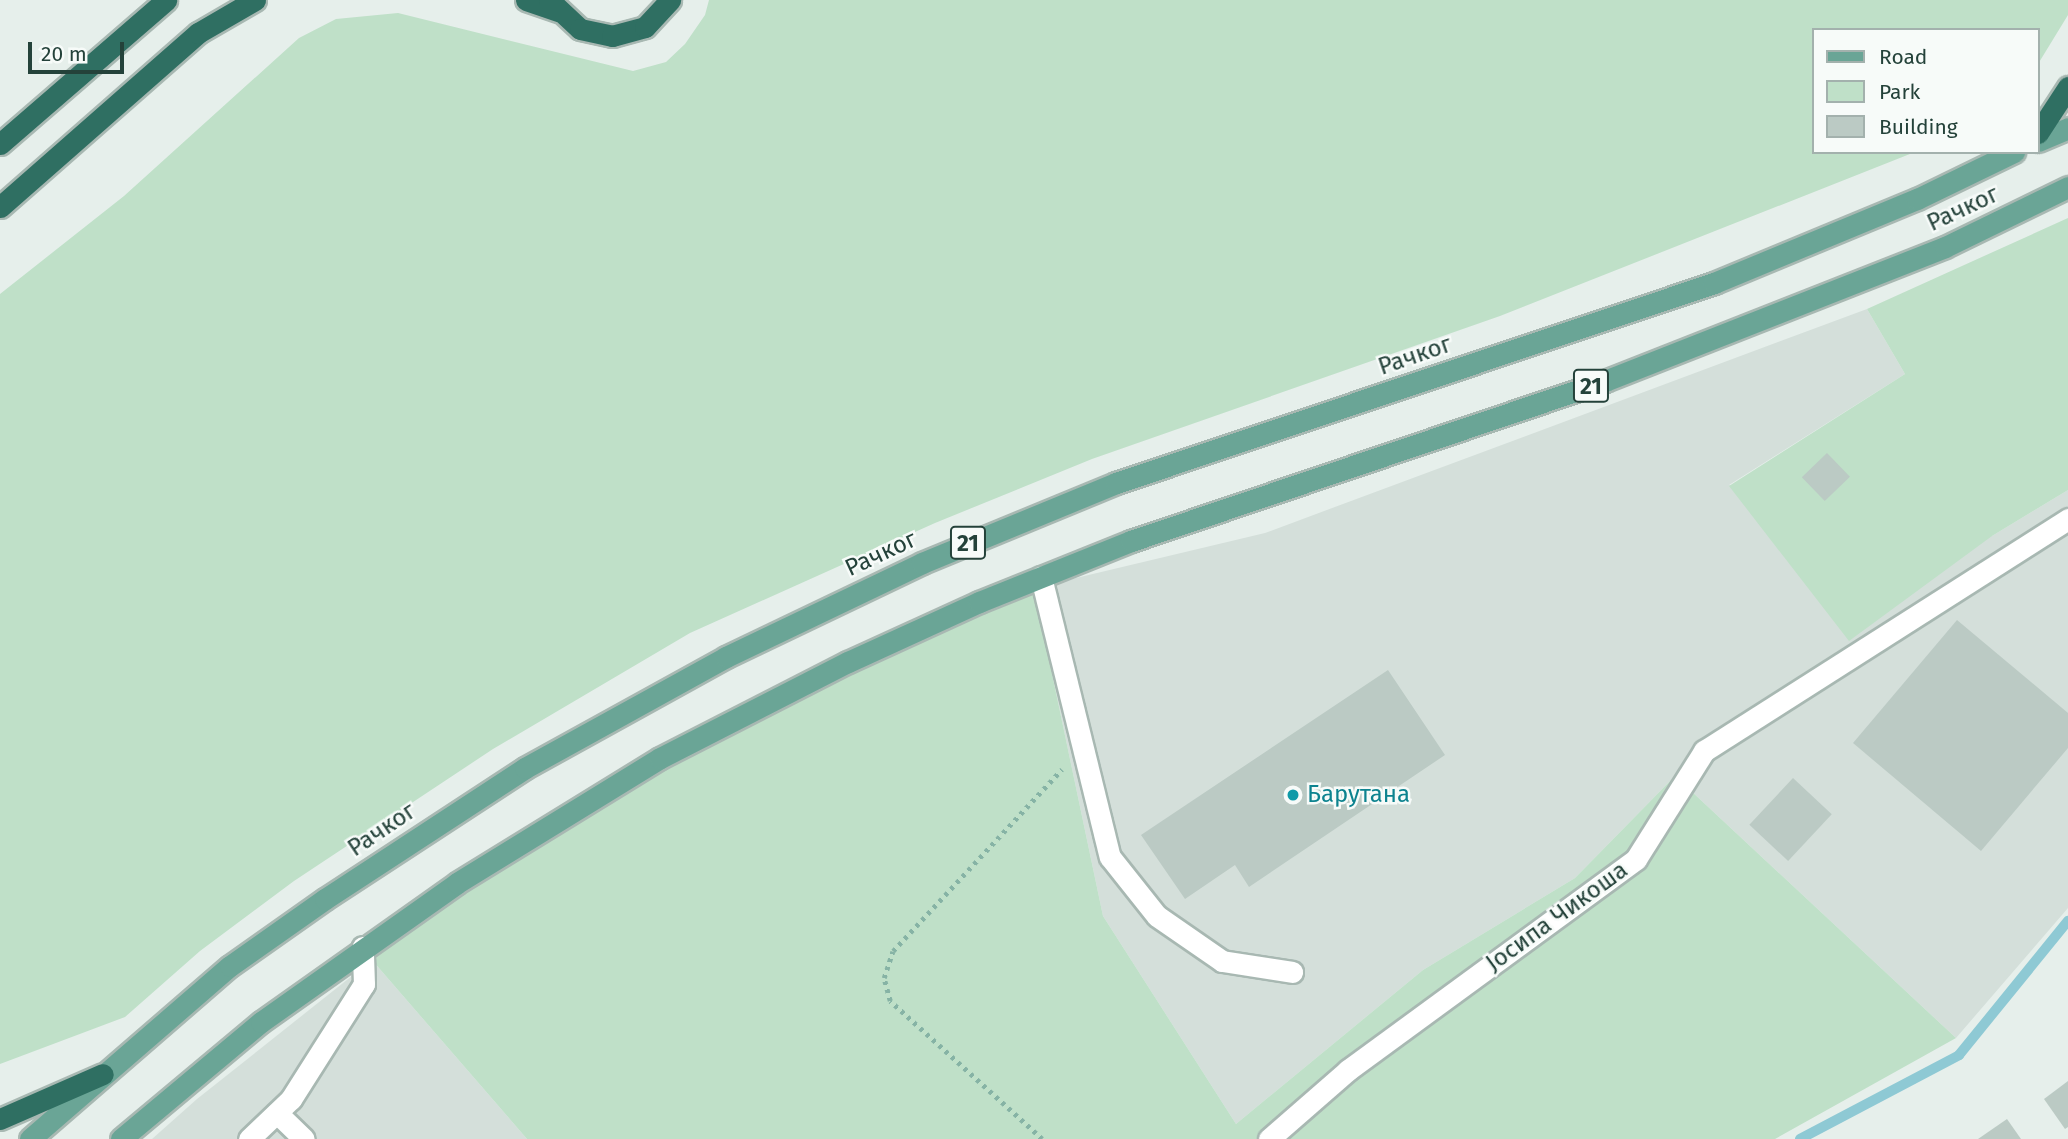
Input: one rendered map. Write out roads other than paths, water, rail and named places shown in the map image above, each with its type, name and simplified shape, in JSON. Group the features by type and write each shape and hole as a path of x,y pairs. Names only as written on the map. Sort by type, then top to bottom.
{"highway":[{"path":"0,144 166,0"},
{"path":"0,207 198,33 256,0"},
{"path":"526,0 554,6 580,29 612,36 645,27 670,0"},
{"path":"2040,130 2068,87"},
{"path":"0,1119 103,1074"}],"main road":[{"path":"2040,140 2068,128"},
{"name":"Рачког","path":"30,1139 230,966 423,833 628,709 839,602 1116,483 1714,283 1917,199 2010,154"},
{"name":"Рачког","path":"121,1139 261,1022 362,947 559,818 660,758 848,662 1041,577 1180,523 1605,381 1945,247 2068,187"}],"street":[{"name":"Јосипа Чикоша","path":"1269,1139 1348,1070 1636,859 1704,751 2068,519"},
{"path":"1041,577 1080,749 1110,857 1157,916 1222,961 1292,972"},
{"path":"249,1139 291,1099 364,984 362,947"},
{"path":"277,1113 304,1139"}],"waterway":[{"path":"1800,1139 1959,1055 2068,921"}],"place":[{"name":"Барутана","path":"1293,795"}]}
